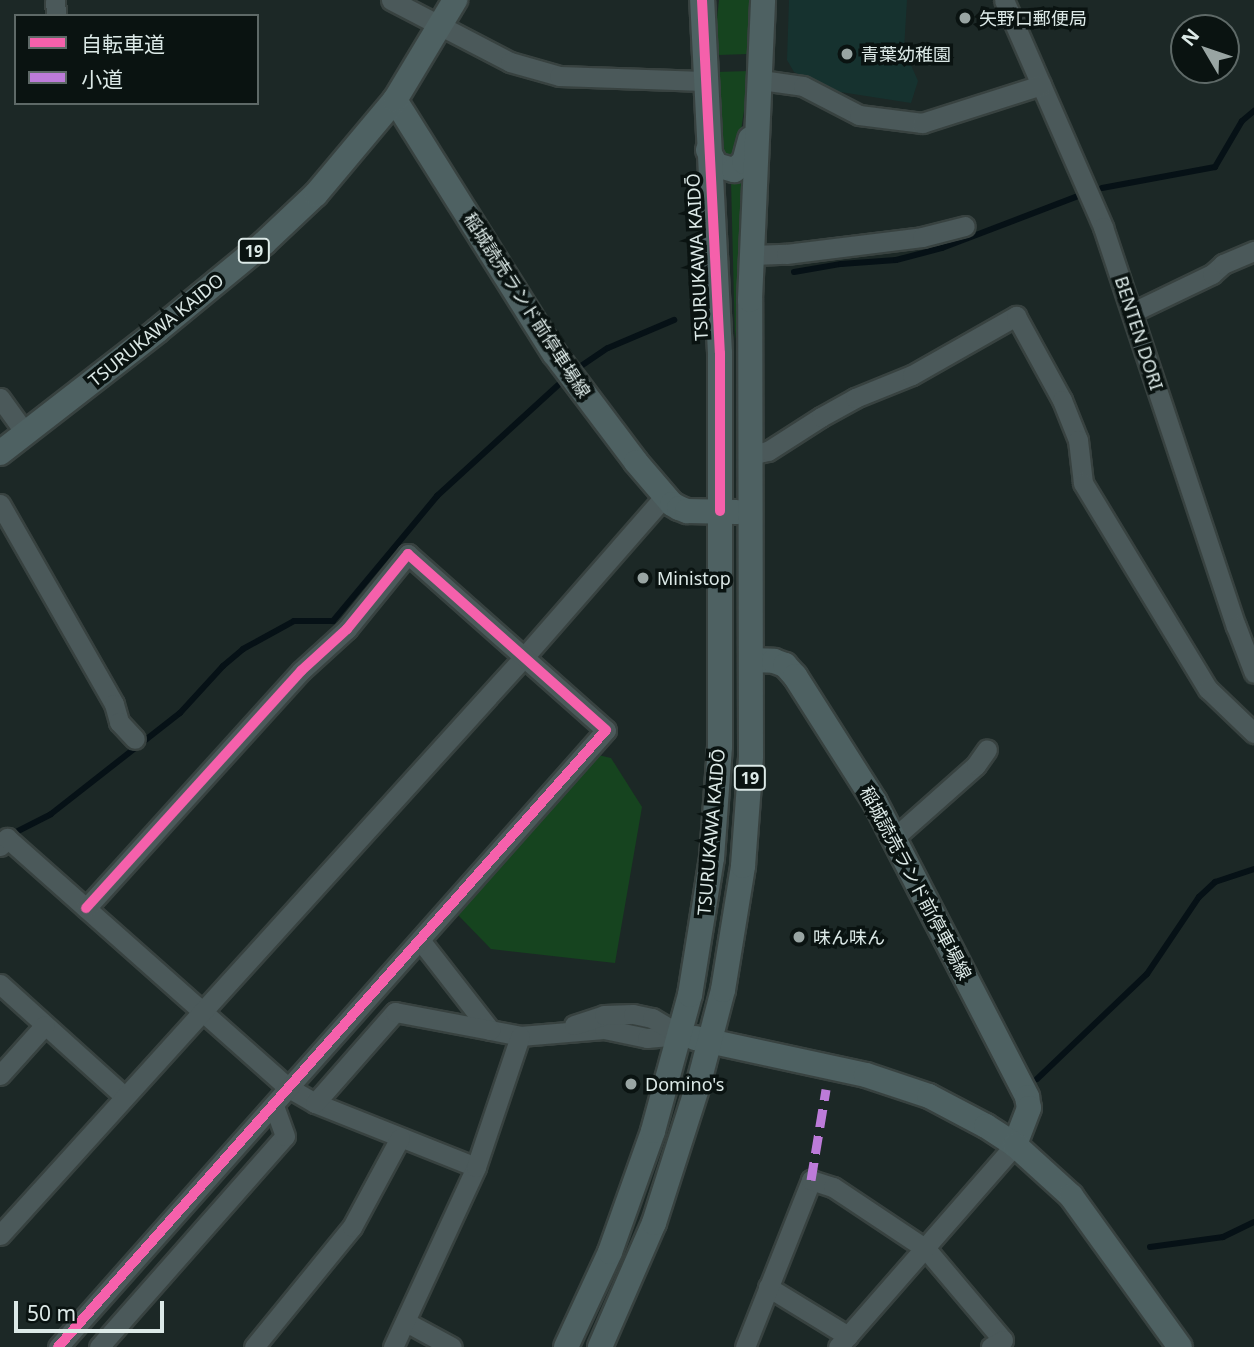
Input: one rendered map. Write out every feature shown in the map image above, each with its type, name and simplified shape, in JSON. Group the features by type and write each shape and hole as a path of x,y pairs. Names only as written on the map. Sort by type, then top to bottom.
{"main road":[{"name":"TSURUKAWA KAIDO","path":"0,453 156,331 289,221 325,185 395,100 442,26 455,0"},
{"name":"TSURUKAWA KAIDŌ","path":"566,1347 626,1212 653,1131 680,1035 696,964 715,826 720,747 720,353 704,81 702,0"},
{"path":"703,50 709,0"},
{"name":"TSURUKAWA KAIDŌ","path":"600,1347 657,1213 710,1041 727,970 743,866 751,756 752,255 763,0"},
{"path":"708,150 713,161 720,167 730,171 742,166 749,148 761,80"},
{"name":"稲城読売ランド前停車場線","path":"395,100 554,353 665,496 672,504 687,511 750,512"},
{"name":"稲城読売ランド前停車場線","path":"751,660 785,664 795,676 895,837 1027,1097 1029,1108 1015,1144"},
{"path":"680,1035 835,1067 906,1088 948,1105 1015,1144 1079,1205 1180,1347"}],"street":[{"path":"391,0 510,62 559,76 704,81"},
{"name":"BENTEN DORI","path":"1004,0 1088,186 1133,312 1231,613 1254,673"},
{"path":"761,80 803,86 859,115 922,123 1041,85"},
{"path":"752,255 786,254 922,237 965,226"},
{"path":"1133,312 1212,274 1223,264 1254,251"},
{"path":"750,455 768,452 855,398 912,375 1016,316 1062,400 1078,440 1083,483 1208,689 1254,733"},
{"path":"0,398 26,434"},
{"path":"0,1235 524,657 665,496"},
{"path":"0,504 114,704 119,722 135,738"},
{"path":"58,1347 606,730 408,554 346,629 301,671 86,908"},
{"path":"895,837 976,765 987,749"},
{"path":"0,846 7,838 289,1088 315,1103 400,1139 476,1167"},
{"path":"420,940 490,1030"},
{"path":"0,984 124,1096"},
{"path":"315,1103 395,1013 520,1036 557,1032 604,1015 633,1014 652,1018 680,1035"},
{"path":"0,1075 45,1025"},
{"path":"393,1347 476,1167 520,1036"},
{"path":"85,1318 108,1344 285,1136 274,1105"},
{"path":"254,1347 352,1227 400,1139"},
{"path":"768,1287 843,1341 1015,1144"},
{"path":"745,1347 811,1180 833,1187 926,1249 1003,1340 991,1347"},
{"path":"406,1322 452,1347"}],"shaded area":[{"name":"青葉幼稚園","path":"789,0 907,0 904,49 918,81 911,103 834,91 794,72 787,60"}],"green space":[{"path":"719,0 753,0 751,51 748,54 718,55 714,46"},
{"path":"750,71 737,157 725,159 720,148 716,72"},
{"path":"745,175 741,281 735,340 731,180"},
{"path":"598,755 611,758 642,807 615,963 491,949 458,915"}],"waterway":[{"path":"1102,188 1215,167 1242,121 1254,111"},
{"path":"794,272 841,264 896,260 942,248 1078,196"},
{"path":"581,366 608,348 674,320"},
{"path":"18,831 51,814 180,713 223,666 243,649 294,621 333,621 437,496 558,385"},
{"path":"1037,1079 1147,974 1199,897 1215,882 1254,869"},
{"path":"1150,1247 1223,1237 1254,1222"}],"marked path":[{"path":"811,1180 826,1089"}],"cycle path":[{"path":"702,0 720,353 720,511"},
{"path":"58,1347 606,730 408,554 347,629 301,671 86,908"}],"place":[{"name":"矢野口郵便局","path":"965,18"},
{"name":"青葉幼稚園","path":"847,54"},
{"name":"Ministop","path":"643,578"},
{"name":"味ん味ん","path":"799,937"},
{"name":"Domino's","path":"631,1084"}]}
